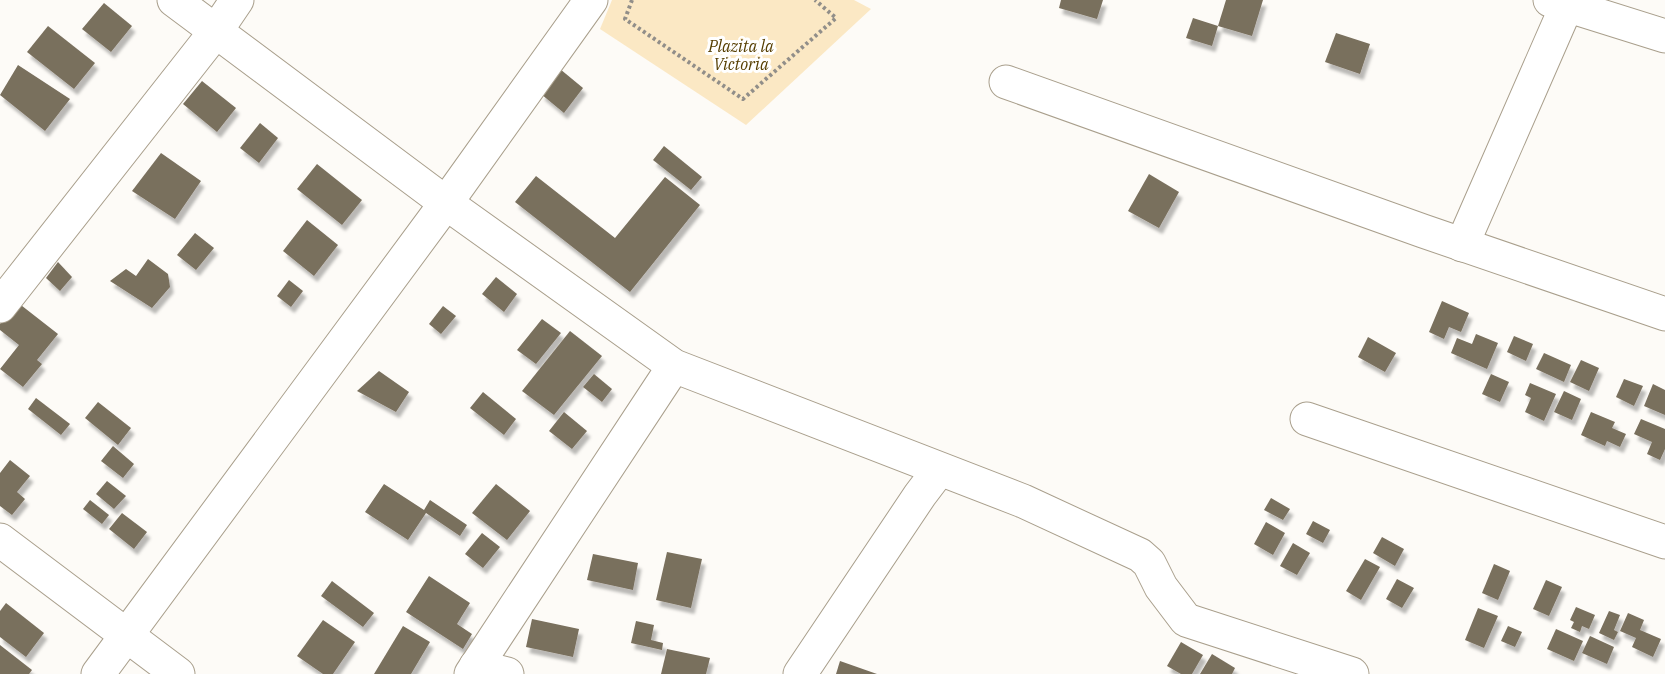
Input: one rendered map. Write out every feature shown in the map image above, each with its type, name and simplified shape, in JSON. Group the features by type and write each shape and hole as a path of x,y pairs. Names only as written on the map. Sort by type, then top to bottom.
{"street":[{"path":"174,0 446,203 674,366 1023,501 1140,555 1149,563 1161,587 1186,620 1352,674"},
{"path":"0,306 216,31 237,0"},
{"path":"98,674 446,203 591,0"},
{"path":"1462,245 1558,3 1665,36"},
{"path":"1006,82 1462,245 1665,314"},
{"path":"485,671 674,366"},
{"path":"1307,419 1665,542"},
{"path":"800,674 939,470"},
{"path":"0,540 178,674"}],"path":[{"path":"632,0 625,19 743,99 836,18 814,0"}],"green space":[{"name":"Plazita la Victoria","path":"612,0 854,0 871,9 746,125 600,29"}],"building":[{"path":"1061,0 1103,0 1097,19 1059,8"},
{"path":"1226,0 1263,0 1252,36 1218,26"},
{"path":"104,3 132,26 111,52 82,29"},
{"path":"1193,18 1218,26 1212,46 1186,38"},
{"path":"48,26 95,63 74,89 27,52"},
{"path":"1336,33 1370,44 1360,74 1325,62"},
{"path":"18,65 70,99 45,131 0,95"},
{"path":"560,69 583,88 564,113 541,94"},
{"path":"202,81 236,108 217,132 183,104"},
{"path":"260,123 278,138 259,163 240,148"},
{"path":"664,146 702,177 691,190 653,160"},
{"path":"161,153 201,181 175,219 132,191"},
{"path":"317,164 362,200 342,225 297,189"},
{"path":"1149,174 1179,192 1159,228 1128,211"},
{"path":"536,176 615,238 665,177 700,205 630,292 515,202"},
{"path":"307,220 338,245 314,276 283,251"},
{"path":"195,233 214,248 196,270 177,255"},
{"path":"148,259 168,274 170,287 152,308 110,281 126,269 136,276"},
{"path":"58,262 72,277 60,291 46,278"},
{"path":"496,277 517,294 504,312 482,294"},
{"path":"289,280 303,291 291,307 277,296"},
{"path":"1442,301 1469,313 1461,332 1449,327 1444,339 1429,332"},
{"path":"17,302 58,334 37,360 42,364 23,387 0,369 19,345 0,330 0,324"},
{"path":"443,306 456,316 441,334 429,324"},
{"path":"542,319 561,333 536,364 517,350"},
{"path":"570,331 602,356 554,415 522,391"},
{"path":"1476,334 1498,343 1487,369 1451,353 1457,338 1472,344"},
{"path":"1514,336 1533,344 1526,361 1507,352"},
{"path":"1368,337 1396,353 1385,372 1358,357"},
{"path":"1544,353 1571,365 1564,382 1536,369"},
{"path":"1581,360 1599,368 1589,391 1570,382"},
{"path":"379,371 409,392 396,412 357,391"},
{"path":"594,374 612,389 602,402 583,387"},
{"path":"1491,374 1509,382 1500,402 1482,394"},
{"path":"1624,379 1643,386 1634,406 1616,397"},
{"path":"1530,383 1556,394 1544,421 1525,412 1531,398 1525,395"},
{"path":"1653,384 1665,390 1665,415 1644,406"},
{"path":"1564,391 1581,399 1572,420 1554,412"},
{"path":"483,392 516,419 504,435 470,408"},
{"path":"36,398 70,424 61,435 28,409"},
{"path":"98,402 131,428 118,445 85,418"},
{"path":"564,412 587,431 572,449 549,431"},
{"path":"1591,412 1615,422 1612,428 1626,434 1620,447 1607,441 1605,446 1581,435"},
{"path":"1641,419 1665,429 1665,449 1660,460 1647,454 1652,442 1634,434"},
{"path":"113,446 134,464 123,478 101,461"},
{"path":"10,460 30,476 17,492 25,499 12,515 0,506 0,473"},
{"path":"107,481 126,496 114,509 96,494"},
{"path":"384,484 424,510 430,500 467,525 460,536 426,513 408,540 365,512"},
{"path":"496,484 530,511 507,540 472,513"},
{"path":"1271,498 1290,509 1283,520 1264,510"},
{"path":"90,500 109,515 102,524 83,509"},
{"path":"122,513 147,532 134,549 109,529"},
{"path":"1313,521 1330,530 1323,543 1306,534"},
{"path":"1266,522 1285,533 1273,555 1254,544"},
{"path":"482,533 500,547 483,568 465,554"},
{"path":"1382,537 1404,549 1395,566 1373,553"},
{"path":"1293,543 1310,553 1297,575 1280,566"},
{"path":"667,552 702,559 691,608 656,600"},
{"path":"593,554 638,563 633,590 587,580"},
{"path":"1365,559 1380,567 1361,600 1346,591"},
{"path":"1494,564 1510,571 1498,600 1482,593"},
{"path":"429,576 470,603 457,624 472,634 463,649 406,612"},
{"path":"1397,579 1414,588 1402,608 1386,599"},
{"path":"1546,580 1562,587 1549,616 1533,609"},
{"path":"332,581 374,613 363,627 321,596"},
{"path":"6,603 44,633 26,657 0,637 0,611"},
{"path":"1576,607 1595,615 1589,629 1582,626 1580,632 1571,628 1574,622 1570,620"},
{"path":"1478,608 1498,616 1484,648 1465,640"},
{"path":"1609,611 1620,615 1614,630 1618,632 1614,640 1599,633"},
{"path":"1628,613 1644,620 1640,630 1661,639 1653,657 1632,647 1636,638 1620,631"},
{"path":"532,619 579,629 573,657 526,647"},
{"path":"323,620 355,642 333,674 323,674 297,656"},
{"path":"636,621 654,625 651,640 663,643 662,650 631,643"},
{"path":"403,626 430,642 411,674 374,674"},
{"path":"1508,626 1522,632 1515,647 1501,641"},
{"path":"1556,629 1583,641 1574,661 1547,649"},
{"path":"1590,636 1614,647 1607,664 1582,653"},
{"path":"1181,642 1203,655 1192,674 1181,674 1167,666"},
{"path":"0,645 32,670 29,674 0,674"},
{"path":"667,649 710,658 706,674 661,674"},
{"path":"1212,654 1235,668 1232,674 1200,674"},
{"path":"840,661 877,674 836,674"}]}
